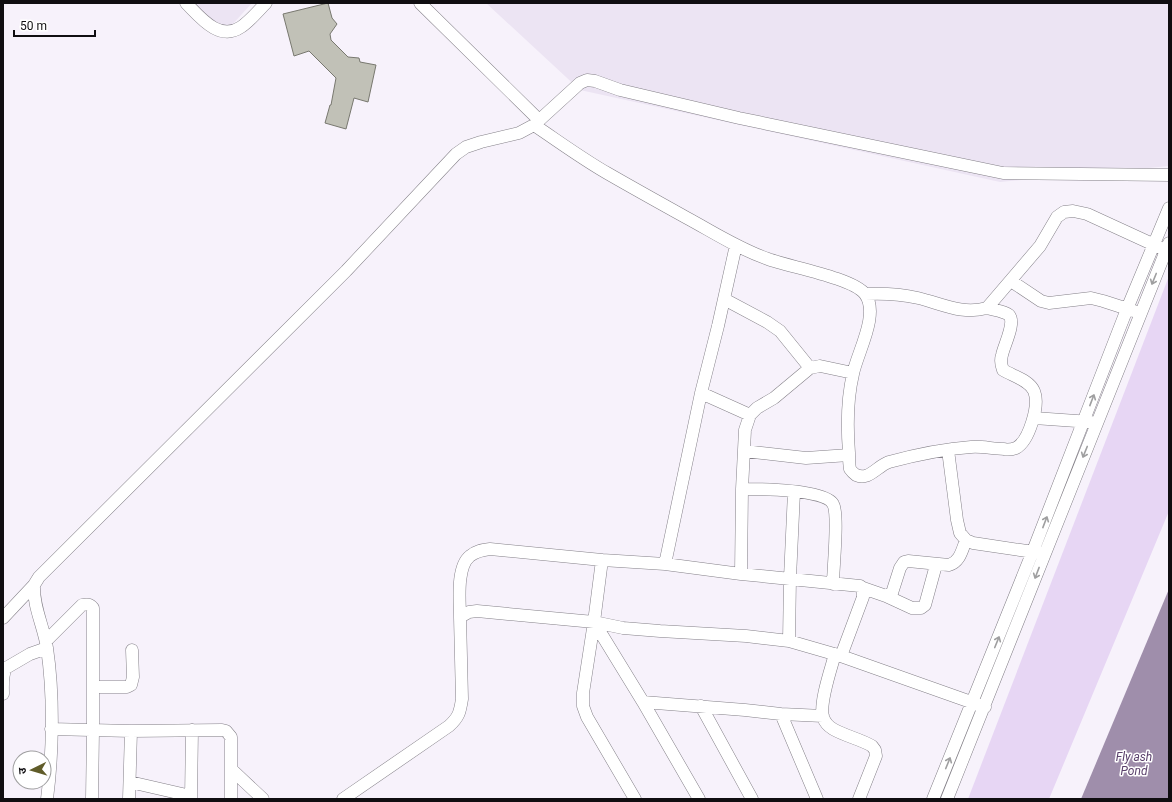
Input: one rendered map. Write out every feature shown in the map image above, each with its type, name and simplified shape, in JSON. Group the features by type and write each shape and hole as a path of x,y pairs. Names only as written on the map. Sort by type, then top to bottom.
{"street":[{"path":"186,3 212,28 221,32 230,32 240,27 266,3"},
{"path":"420,3 536,122 607,173 736,245 767,259 842,280 855,286 865,294 869,304 870,316 868,330 853,373 849,398 849,455 850,468 853,473 863,477 869,475 884,464 900,459 971,447 988,447 1006,450 1016,448 1023,441 1034,418 1036,402 1034,391 1026,382 1003,370 1001,363 1002,355 1012,324 1009,315 988,308 976,311 964,311 918,298 894,294 865,294"},
{"path":"3,618 34,586 39,577 351,265 456,154 481,142 519,133 536,122 580,83 587,80 595,81 620,90 739,118 1003,173 1169,175"},
{"path":"947,799 985,707 1083,421 1169,208"},
{"path":"933,799 973,702 1096,423 1168,246 1154,245 1087,214 1073,211 1064,212 1057,217 1040,246 988,308"},
{"path":"665,564 701,393 736,245"},
{"path":"1011,281 1041,301 1049,303 1091,298 1140,313"},
{"path":"724,299 767,322 780,331 810,368"},
{"path":"741,574 742,489 745,430 750,415 757,408 774,398 810,368 820,366 853,373"},
{"path":"701,393 750,415"},
{"path":"1034,418 1096,423"},
{"path":"948,450 957,520 960,533 966,540 973,543 1039,553"},
{"path":"744,451 806,458 849,455"},
{"path":"742,489 773,489 817,494 827,498 833,504 836,511 833,584"},
{"path":"789,641 794,492"},
{"path":"886,596 892,593 900,568 904,562 908,561 936,565 954,564 959,559 966,540"},
{"path":"343,799 457,719 462,698 460,587 462,570 468,557 478,551 490,549 602,560 665,564 741,574 860,586 912,608 921,608 925,605 936,565"},
{"path":"602,560 583,693 584,706 587,717 635,799"},
{"path":"34,586 34,595 46,645 51,682 51,729 47,799"},
{"path":"858,799 875,760 875,750 867,743 834,730 826,724 822,709 824,698 838,655 863,597 863,588"},
{"path":"3,694 3,679 6,668 46,645 82,605 91,605 93,608 94,730 92,799"},
{"path":"460,618 469,612 477,611 594,622 623,628 653,631 746,636 789,641 838,655 985,707"},
{"path":"594,622 643,702 699,799"},
{"path":"93,687 131,685 133,677 132,650"},
{"path":"643,702 781,714 823,716"},
{"path":"701,706 752,799"},
{"path":"781,714 817,799"},
{"path":"51,729 131,731 222,730 229,734 231,743 231,799"},
{"path":"130,782 191,797 192,730"},
{"path":"129,799 131,731"},
{"path":"231,769 263,799"}],"shaded area":[{"path":"184,3 252,3 220,38"},
{"path":"486,3 1169,3 1169,166 1000,182 580,90"},
{"path":"1169,276 1169,511 1049,799 968,799"}],"water":[{"name":"Fly ash Pond","path":"1169,589 1169,799 1081,799"}],"building":[{"path":"328,3 332,18 337,24 330,34 331,40 348,57 359,58 360,62 376,65 368,102 354,98 346,129 325,123 331,105 336,78 309,51 294,56 283,14"}]}
